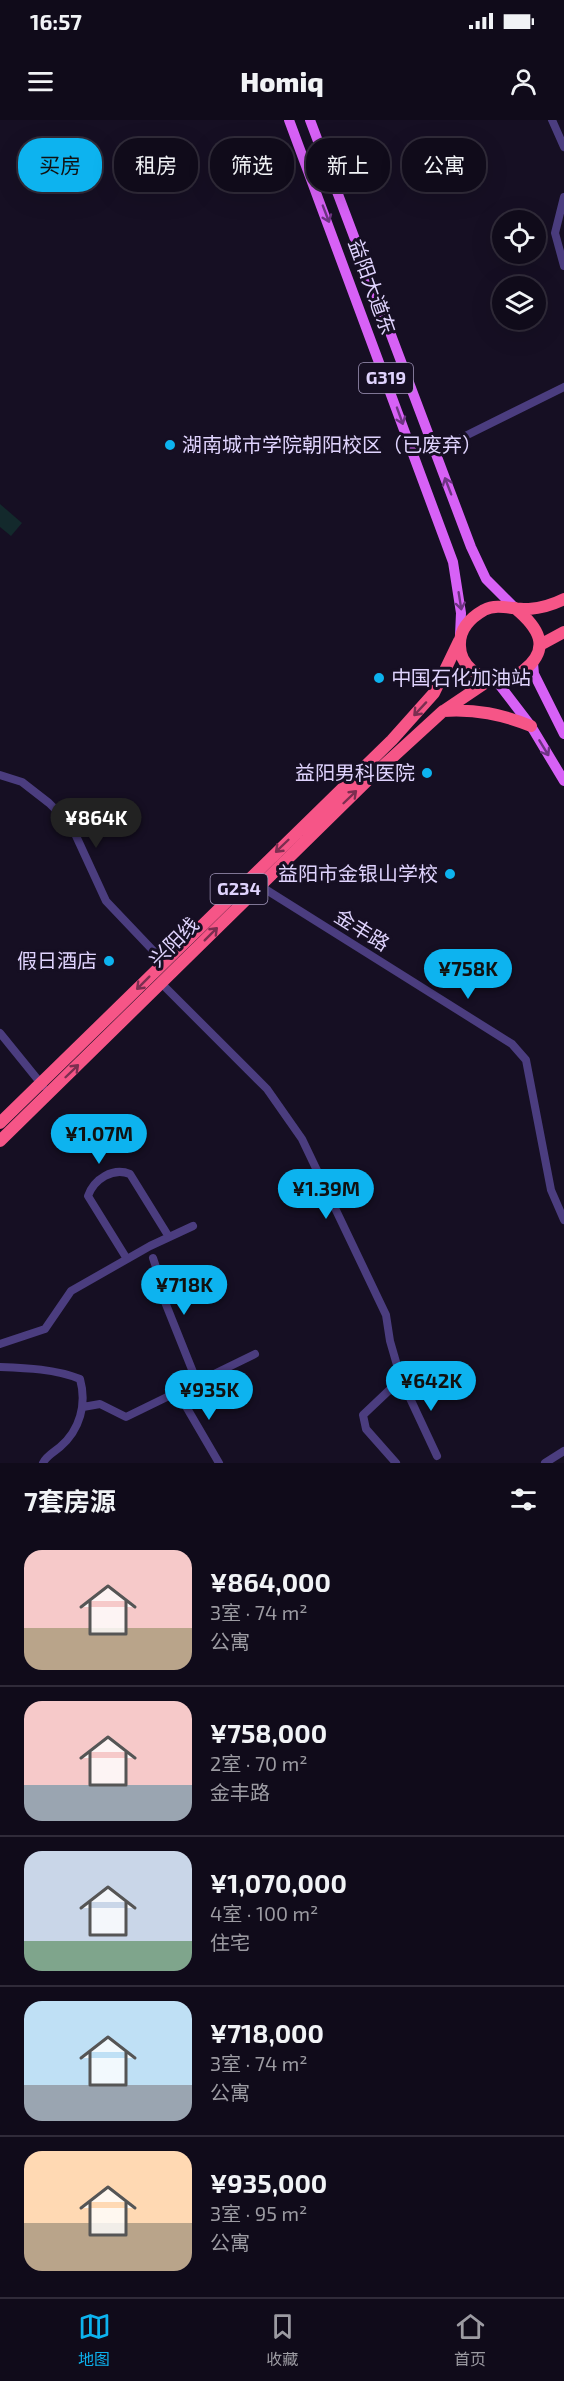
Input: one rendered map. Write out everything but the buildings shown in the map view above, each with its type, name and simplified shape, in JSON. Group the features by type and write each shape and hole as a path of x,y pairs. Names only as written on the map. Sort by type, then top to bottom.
{"highway":[{"name":"G234","path":"459,641 461,631 485,609 528,609 561,600"},
{"path":"515,608 531,621 540,645 539,654 533,663"},
{"path":"540,645 564,632"},
{"path":"459,641 460,652 468,666 493,682"},
{"name":"兴阳线","path":"0,1141 45,1088 164,962 392,740 435,693 459,641"},
{"name":"G234","path":"493,682 512,680 533,663"},
{"name":"兴阳线","path":"0,1123 45,1088 161,983 371,777 442,712 493,682"},
{"path":"442,712 471,709 501,714 531,726"}],"main road":[{"name":"益阳大道东","path":"289,120 442,530 455,572 461,613 459,641"},
{"name":"G319","path":"310,120 462,522 486,579 515,608"},
{"path":"442,530 462,522"},
{"path":"533,663 534,674 564,734"},
{"path":"493,682 531,726 564,781"}],"street":[{"path":"552,120 564,147"},
{"path":"564,197 555,233 564,266"},
{"path":"435,451 564,387"},
{"path":"0,775 22,782 50,803 71,825 106,901 164,962"},
{"name":"金丰路","path":"249,878 512,1044 526,1060 551,1190 564,1220"},
{"path":"161,983 260,1082 302,1139 386,1315 390,1341 401,1379 437,1456"},
{"path":"0,1033 45,1088"},
{"path":"127,1259 88,1196 91,1187 113,1171 121,1170 130,1174 169,1237"},
{"path":"0,1344 45,1329 71,1291 127,1259 193,1226"},
{"path":"153,1258 165,1293 165,1302 197,1382"},
{"path":"83,1407 100,1404 126,1418 255,1354"},
{"path":"0,1367 29,1368 68,1374 80,1379 84,1395 83,1407 73,1434 43,1463"},
{"path":"396,1463 371,1436 363,1415 401,1379"},
{"path":"177,1391 219,1463"},
{"path":"545,1463 562,1456"}],"green space":[{"path":"0,504 22,523 11,536 0,527"}],"place":[{"name":"湖南城市学院朝阳校区（已废弃）","path":"170,445"},
{"name":"中国石化加油站","path":"379,678"},
{"name":"益阳男科医院","path":"427,773"},
{"name":"益阳市金银山学校","path":"450,874"},
{"name":"假日酒店","path":"109,961"}]}
